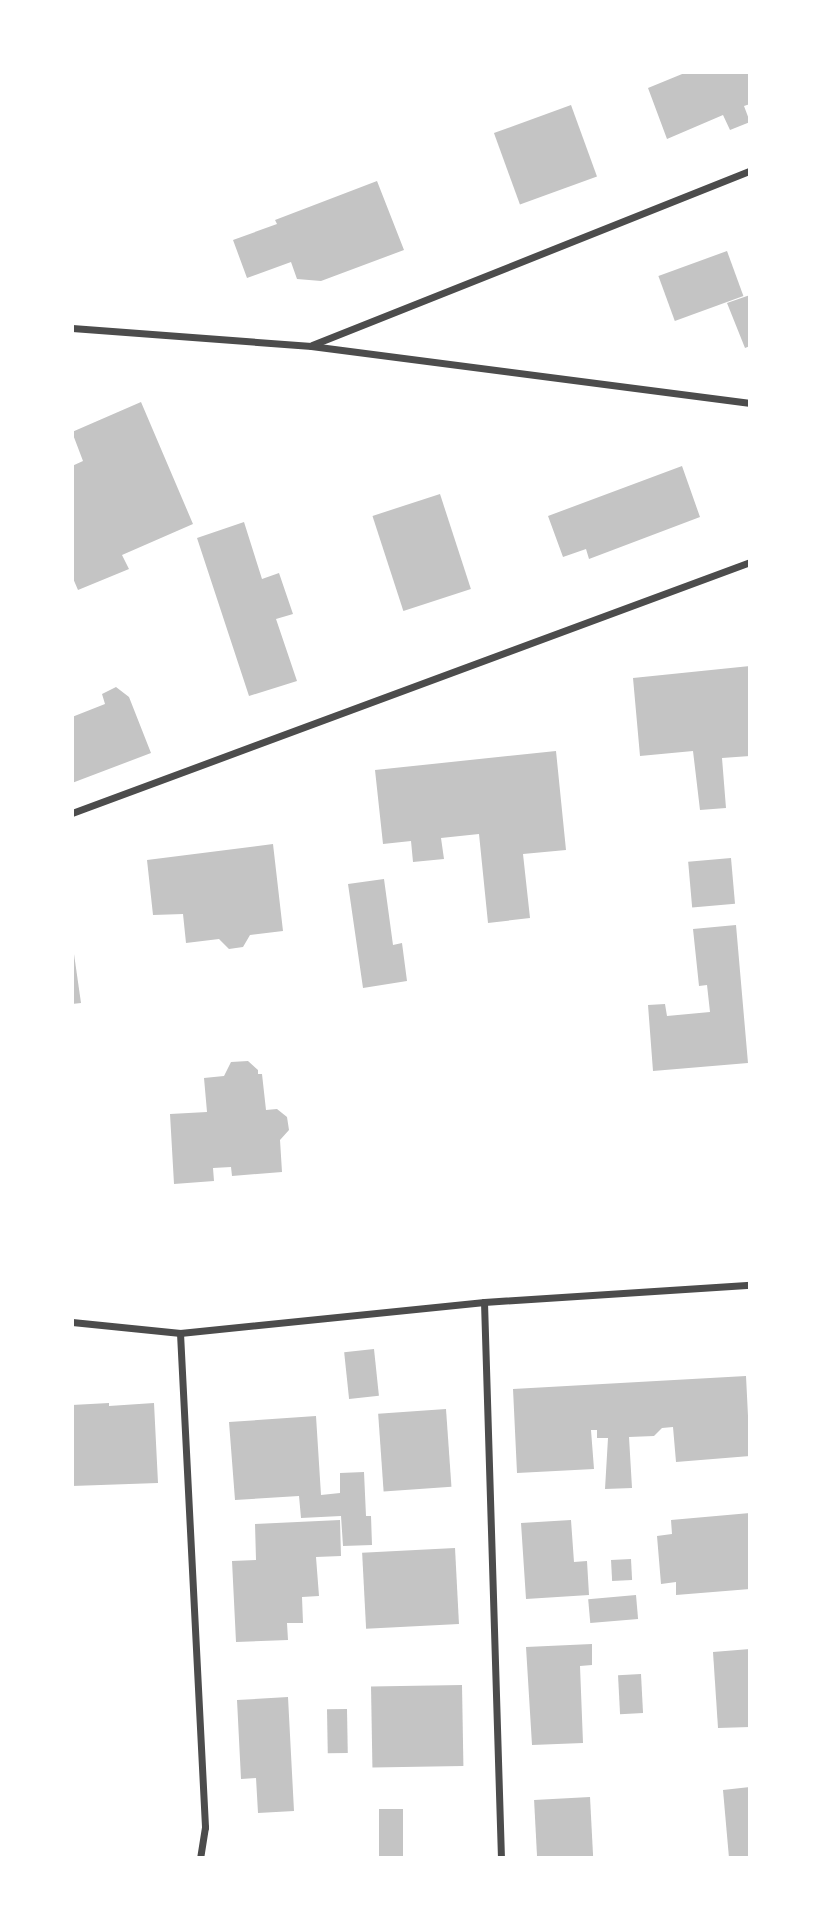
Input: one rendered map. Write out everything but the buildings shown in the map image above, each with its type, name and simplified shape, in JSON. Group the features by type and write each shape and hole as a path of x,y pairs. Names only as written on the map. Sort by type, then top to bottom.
{"street":[{"path":"311,346 750,171"},
{"path":"72,328 311,346 750,403"},
{"path":"72,813 750,562"},
{"path":"72,1322 180,1334 484,1302 750,1285"},
{"path":"484,1302 500,1858"},
{"path":"180,1334 205,1827 200,1858"}]}
